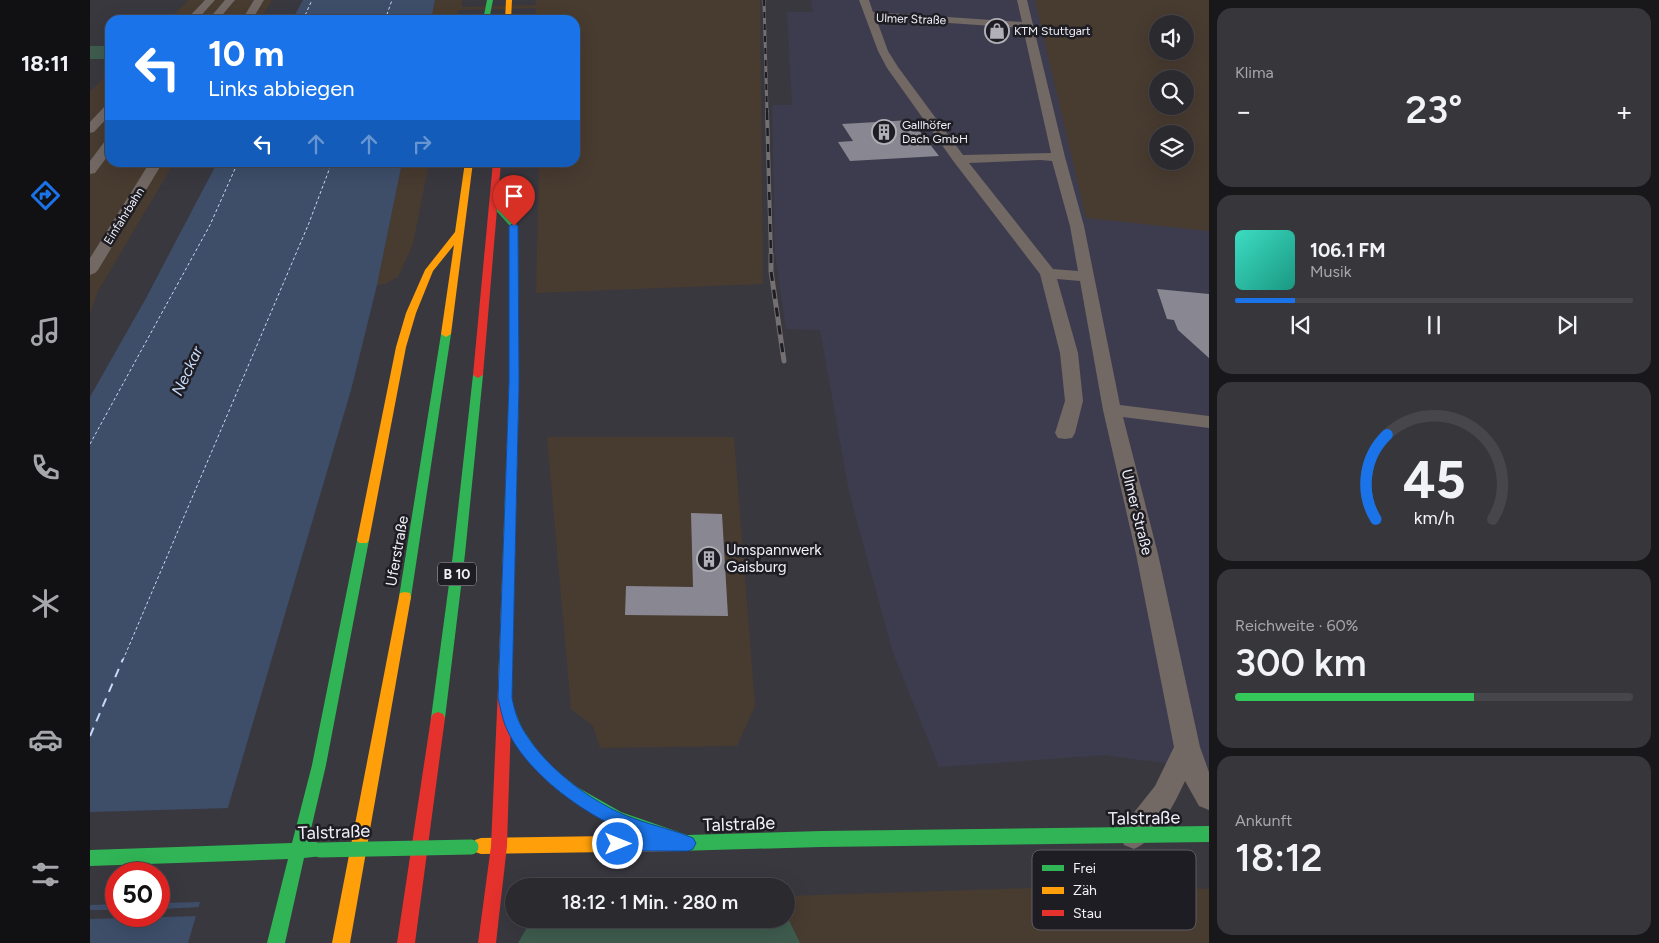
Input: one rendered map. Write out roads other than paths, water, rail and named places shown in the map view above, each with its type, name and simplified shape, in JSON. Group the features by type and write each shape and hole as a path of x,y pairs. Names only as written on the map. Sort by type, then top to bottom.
{"main road":[{"path":"481,0 486,15"},
{"path":"488,15 490,0"},
{"path":"508,15 509,0"},
{"name":"Uferstraße","path":"341,943 381,739 432,437 468,167"},
{"name":"B 10","path":"406,943 437,738 473,436 497,167"},
{"path":"487,943 499,846 514,383 514,226 494,203"},
{"path":"276,943 320,766 401,347 411,313 429,270 460,232"},
{"path":"505,698 512,724 531,754 567,790 604,813 631,826 688,843"},
{"name":"Talstraße","path":"90,858 547,844 1209,834"}],"street":[{"path":"196,15 210,0"},
{"path":"217,15 230,0"},
{"path":"250,15 259,0"},
{"path":"864,0 870,15"},
{"name":"Ulmer Straße","path":"1022,0 1058,157 1077,226 1112,410 1147,554 1187,747 1194,772 1209,796"},
{"name":"Ulmer Straße","path":"1028,25 870,15 883,51 893,68 959,159 1048,273 1069,353 1074,401 1066,433"},
{"path":"90,130 105,114"},
{"path":"90,170 105,150"},
{"path":"959,159 1058,157"},
{"name":"Einfahrbahn","path":"90,270 155,167"},
{"path":"1048,273 1087,277"},
{"path":"1112,410 1209,422"},
{"path":"1134,835 1165,795 1187,747"}],"water":[{"path":"303,0 435,0 432,15 295,15"},
{"name":"Neckar","path":"215,167 401,167 377,285 351,390 188,943 90,943 90,397 145,300"}],"railway":[{"path":"764,0 767,113"},
{"path":"767,112 771,255"},
{"path":"771,255 771,271 784,361"}],"place":[{"name":"KTM Stuttgart","path":"997,31"},
{"name":"Gallhöfer Dach GmbH","path":"884,132"},
{"name":"Umspannwerk Gaisburg","path":"709,559"}]}
